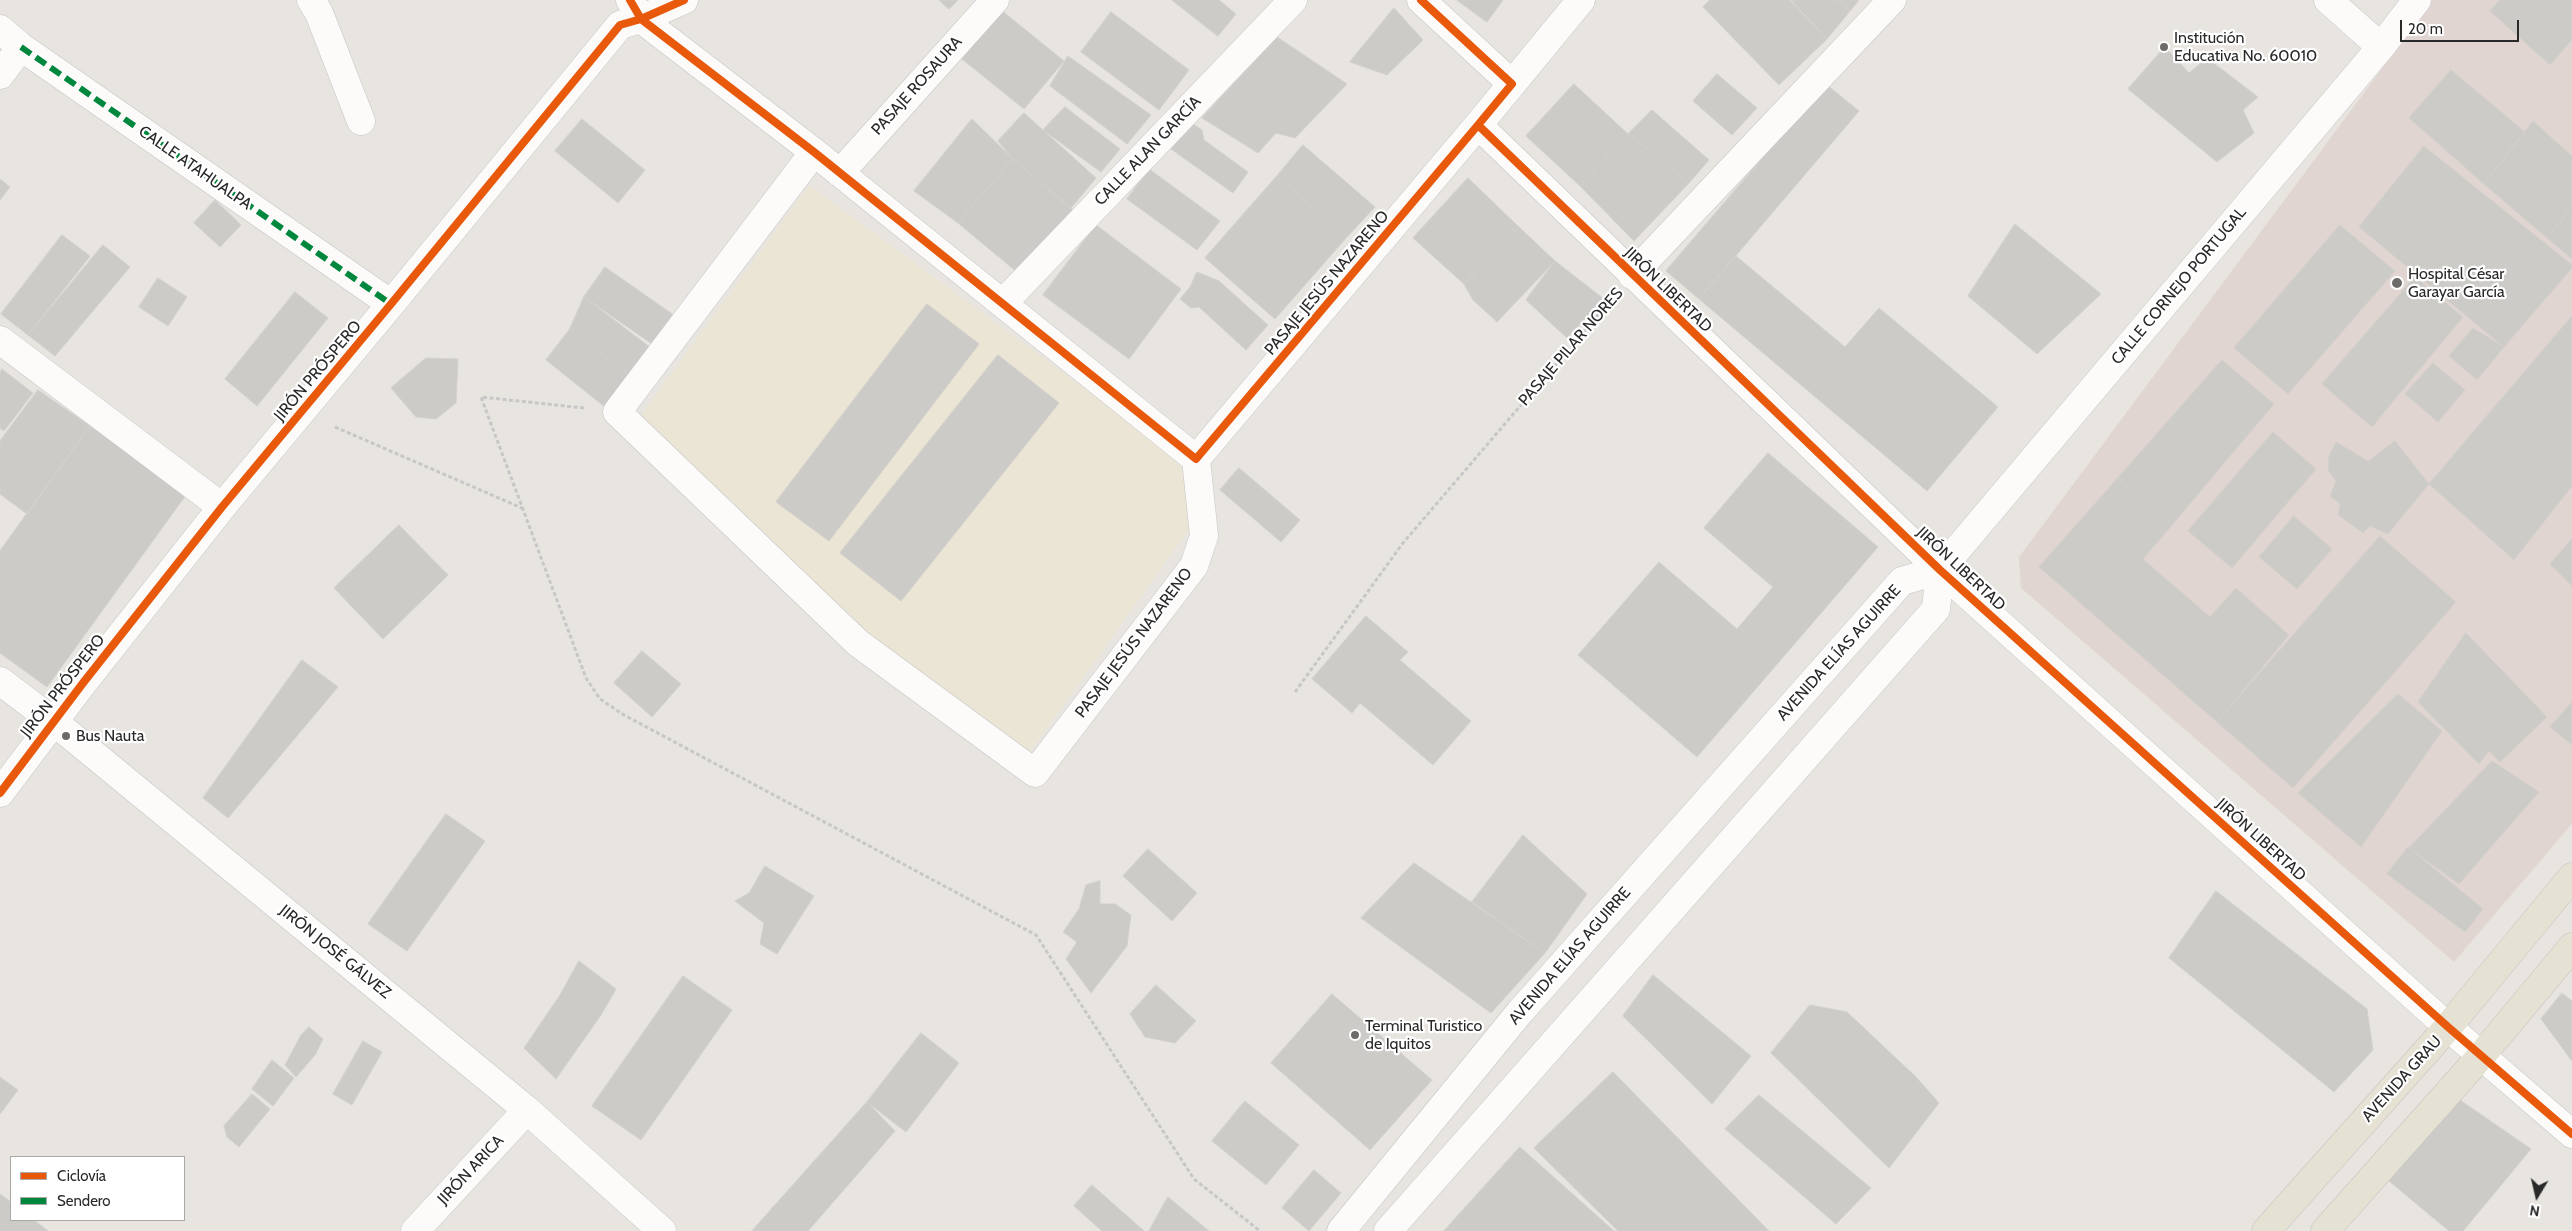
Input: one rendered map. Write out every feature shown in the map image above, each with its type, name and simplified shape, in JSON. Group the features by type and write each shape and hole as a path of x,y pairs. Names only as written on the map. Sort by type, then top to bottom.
{"main road":[{"name":"AVENIDA GRAU","path":"2266,1231 2448,1027 2572,877"},
{"path":"2325,1231 2481,1056 2572,946"}],"street":[{"path":"311,0 319,13 361,121"},
{"name":"JIRÓN PRÓSPERO","path":"0,793 53,721 222,507 620,25 636,9 684,0"},
{"name":"PASAJE ROSAURA","path":"840,172 995,0"},
{"name":"CALLE ALAN GARCÍA","path":"1003,302 1293,0"},
{"path":"1421,0 1512,84"},
{"path":"1478,125 1581,0"},
{"name":"PASAJE PILAR NORES","path":"1632,275 1892,0"},
{"path":"2328,0 2381,47"},
{"name":"CALLE CORNEJO PORTUGAL","path":"1940,570 2381,47 2417,0"},
{"path":"636,9 1196,458"},
{"name":"CALLE ATAHUALPA","path":"0,29 21,47 391,304"},
{"path":"0,75 21,47"},
{"name":"JIRÓN LIBERTAD","path":"1478,125 1940,570 2448,1027 2572,1134"},
{"name":"PASAJE JESÚS NAZARENO","path":"617,412 858,643 1035,773 1194,566 1204,536 1196,458 1478,125"},
{"path":"617,412 814,152"},
{"path":"0,340 222,507"},
{"path":"1388,1231 1936,609 1940,570"},
{"name":"AVENIDA ELÍAS AGUIRRE","path":"1342,1231 1520,1012 1902,581 1940,570"},
{"name":"JIRÓN JOSÉ GÁLVEZ","path":"0,682 53,721 527,1110 662,1231"},
{"path":"1458,1087 1491,1114"},
{"name":"JIRÓN ARICA","path":"415,1231 527,1110"}],"path":[{"path":"617,412 481,397 586,678 600,699 633,719 1036,935 1194,1179 1260,1231"},
{"path":"301,412 522,508"}],"shaded area":[{"name":"Hospital César Garayar García","path":"2433,0 2572,0 2572,824 2454,962 2021,588 2019,557"},
{"path":"809,185 1180,459 1195,521 1030,752 886,650 835,610 638,419"}],"building":[{"path":"939,0 958,0 949,9"},
{"path":"1172,0 1219,0 1236,14 1218,36"},
{"path":"1457,0 1503,0 1487,22"},
{"path":"1710,0 1789,0 1827,39 1779,85 1703,7"},
{"path":"1791,0 1839,0 1850,11 1827,39"},
{"path":"1839,0 1859,0 1850,11"},
{"path":"2500,0 2572,0 2572,40 2550,65 2490,11"},
{"path":"996,6 1064,61 1024,109 957,55"},
{"path":"1394,8 1423,40 1387,75 1350,62"},
{"path":"1111,12 1189,70 1159,110 1081,52"},
{"path":"1277,37 1347,84 1295,138 1276,133 1258,153 1202,118"},
{"path":"2165,47 2189,73 2207,58 2258,97 2243,110 2254,133 2217,162 2128,89"},
{"path":"1068,56 1151,115 1127,144 1050,86"},
{"path":"2451,70 2525,132 2484,184 2409,118"},
{"path":"1717,74 1757,108 1732,135 1693,101"},
{"path":"1574,84 1628,134 1580,186 1526,136"},
{"path":"1826,84 1859,111 1699,299 1666,271"},
{"path":"1065,107 1120,149 1101,172 1043,130"},
{"path":"1652,110 1709,160 1689,183 1628,134"},
{"path":"1024,113 1096,178 1071,208 1013,159 998,141"},
{"path":"582,119 645,170 618,203 555,151"},
{"path":"972,119 1013,159 958,223 914,191"},
{"path":"2533,121 2572,156 2572,208 2547,238 2484,184"},
{"path":"1190,122 1202,130 1204,140 1248,172 1233,193 1171,149"},
{"path":"1628,134 1689,183 1634,241 1580,186"},
{"path":"1303,145 1375,207 1347,237 1277,176"},
{"path":"2424,146 2572,265 2572,268 2504,347 2359,227"},
{"path":"1013,159 1073,210 1018,273 958,223"},
{"path":"1149,169 1220,221 1197,250 1127,199"},
{"path":"1277,176 1347,237 1275,319 1205,258"},
{"path":"1468,178 1519,227 1464,284 1413,238"},
{"path":"0,179 10,187 0,200"},
{"path":"215,200 241,225 220,247 194,223"},
{"path":"2572,208 2572,259 2547,238"},
{"path":"2015,224 2101,294 2037,354 1968,296"},
{"path":"1096,225 1181,289 1129,359 1043,295"},
{"path":"2340,225 2395,271 2288,394 2234,348"},
{"path":"1519,227 1555,261 1497,322 1473,300 1464,284"},
{"path":"62,235 90,256 28,335 1,314"},
{"path":"103,245 130,267 55,356 28,335"},
{"path":"1736,256 1845,347 1879,308 1998,407 1927,491 1699,299"},
{"path":"1555,261 1604,299 1567,338 1526,300"},
{"path":"605,267 675,316 655,346 584,297"},
{"path":"1197,272 1219,281 1268,325 1246,350 1199,307 1191,308 1180,299 1190,287"},
{"path":"2415,277 2463,317 2372,427 2322,384"},
{"path":"158,278 187,297 168,326 139,307"},
{"path":"295,292 328,318 257,406 225,379"},
{"path":"584,297 651,348 630,376 570,329"},
{"path":"927,304 979,344 829,541 776,502"},
{"path":"2572,316 2572,486 2514,560 2429,484"},
{"path":"2473,328 2504,347 2477,380 2449,356"},
{"path":"570,329 630,376 605,407 546,360"},
{"path":"998,355 1059,403 901,601 840,553"},
{"path":"426,358 458,359 456,403 436,419 416,417 391,388"},
{"path":"2222,360 2274,404 2172,525 2118,478"},
{"path":"2433,363 2465,390 2438,422 2405,394"},
{"path":"2,369 33,393 4,431 0,428 0,372"},
{"path":"38,390 90,426 27,514 0,494 0,441"},
{"path":"90,426 186,495 47,687 0,653 0,551"},
{"path":"2273,432 2316,469 2232,568 2188,531"},
{"path":"2395,441 2429,484 2388,534 2370,526 2363,533 2338,515 2340,504 2330,496 2336,481 2328,470 2329,456 2336,442 2368,461"},
{"path":"1768,453 1878,547 1697,757 1578,655 1659,562 1737,629 1773,587 1704,528"},
{"path":"1239,468 1300,520 1281,542 1220,490"},
{"path":"2118,478 2172,525 2143,559 2210,617 2236,588 2289,635 2217,722 2039,567"},
{"path":"2294,516 2332,549 2297,589 2259,557"},
{"path":"399,525 448,575 383,639 334,588"},
{"path":"2380,536 2456,602 2293,788 2217,722"},
{"path":"2572,539 2572,586 2550,564"},
{"path":"1366,616 1408,652 1400,660 1471,721 1433,765 1360,703 1352,713 1312,679"},
{"path":"2466,633 2547,717 2500,762 2489,751 2479,764 2418,702"},
{"path":"642,651 681,684 652,717 614,683"},
{"path":"302,660 338,687 228,818 203,798"},
{"path":"2398,694 2442,731 2361,847 2298,793"},
{"path":"2572,702 2572,745 2550,727"},
{"path":"2492,761 2539,792 2459,884 2409,848"},
{"path":"446,814 485,841 407,951 368,924"},
{"path":"1523,835 1587,894 1545,953 1472,902"},
{"path":"2408,847 2483,909 2465,932 2387,874"},
{"path":"1148,849 1197,893 1172,921 1123,876"},
{"path":"1414,863 1545,953 1491,1013 1361,918"},
{"path":"765,866 814,896 777,954 760,944 764,923 735,901 749,893"},
{"path":"1100,881 1100,904 1115,904 1131,915 1127,946 1091,993 1066,959 1077,942 1063,932 1079,909 1086,885"},
{"path":"2216,891 2367,1009 2373,1050 2334,1092 2169,958"},
{"path":"579,961 616,989 601,1015 556,1079 524,1048 560,995"},
{"path":"1653,975 1751,1056 1712,1104 1623,1016"},
{"path":"683,976 732,1010 641,1140 592,1106"},
{"path":"1156,985 1196,1021 1175,1043 1145,1037 1130,1014"},
{"path":"2562,993 2572,1001 2572,1061 2541,1019"},
{"path":"1332,994 1432,1080 1370,1150 1271,1063"},
{"path":"1810,1005 1847,1012 1916,1077 1939,1103 1889,1168 1771,1053"},
{"path":"309,1027 323,1039 315,1055 296,1077 285,1065 301,1035"},
{"path":"921,1033 959,1063 906,1132 867,1102"},
{"path":"363,1041 382,1052 352,1105 333,1094"},
{"path":"272,1060 294,1078 273,1106 252,1089"},
{"path":"1613,1072 1769,1231 1618,1231 1534,1148"},
{"path":"0,1077 18,1090 0,1114"},
{"path":"252,1094 270,1109 239,1147 227,1137 224,1126"},
{"path":"1759,1095 1871,1188 1836,1224 1725,1129"},
{"path":"2457,1098 2531,1149 2463,1231 2449,1231 2389,1181"},
{"path":"1245,1101 1299,1145 1266,1185 1212,1141"},
{"path":"867,1102 895,1131 808,1231 752,1231"},
{"path":"1520,1147 1614,1231 1444,1231"},
{"path":"1314,1170 1341,1193 1309,1231 1282,1208"},
{"path":"1092,1185 1144,1231 1102,1231 1074,1206"},
{"path":"0,1194 10,1201 10,1221 35,1221 48,1231 0,1231"},
{"path":"1168,1197 1209,1231 1149,1231"}],"marked path":[{"path":"21,47 391,304"}],"cycle path":[{"path":"630,0 641,19 814,152 1196,459 1478,125"},
{"path":"0,793 83,683 222,507 620,25 641,19 684,0"},
{"path":"1421,0 1512,84 1478,125 1940,570 2448,1027 2572,1134"}],"place":[{"name":"Institución Educativa No. 60010","path":"2164,47"},
{"name":"Hospital César Garayar García","path":"2397,283"},
{"name":"Bus Nauta","path":"66,736"},
{"name":"Terminal Turistico de Iquitos","path":"1355,1035"}]}
